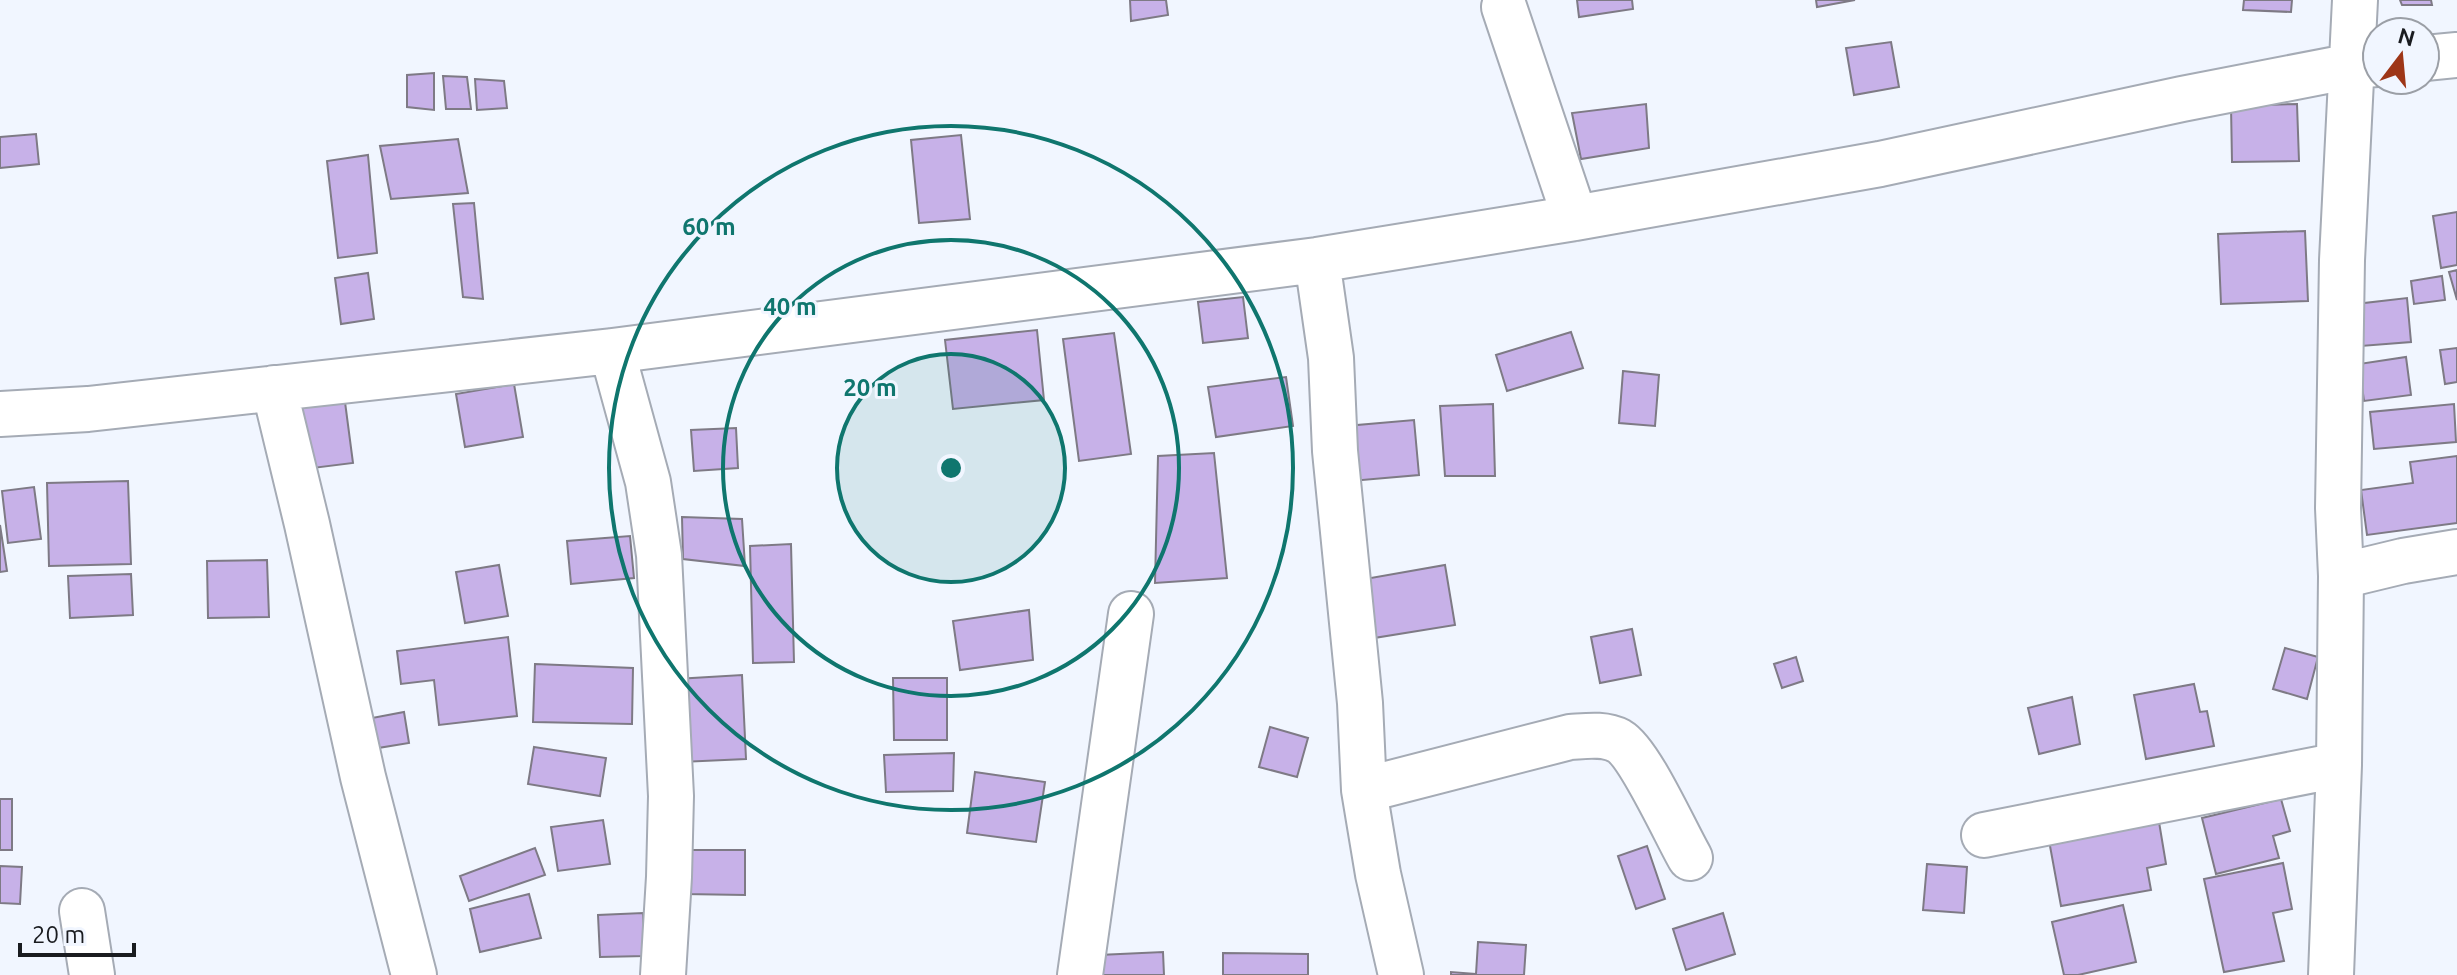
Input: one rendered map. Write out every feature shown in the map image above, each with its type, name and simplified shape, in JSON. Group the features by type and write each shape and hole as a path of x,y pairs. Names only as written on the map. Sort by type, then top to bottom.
{"street":[{"path":"2355,0 2361,43"},
{"path":"1504,7 1575,218"},
{"path":"0,414 88,409 612,351 1317,260 1880,164 2182,99 2361,66"},
{"path":"2331,975 2339,765 2341,576 2338,508 2342,260 2361,92"},
{"path":"1317,260 1331,358 1335,451 1360,703 1364,790 1378,874 1401,975"},
{"path":"612,351 648,482 659,555 671,796 663,975"},
{"path":"274,388 363,777 414,975"},
{"path":"2341,576 2457,552"},
{"path":"1080,975 1131,614"},
{"path":"1364,790 1570,737 1601,735 1619,741 1634,755 1690,858"},
{"path":"1984,835 2339,765"},
{"path":"82,911 92,975"}],"building":[{"path":"1130,0 1166,0 1168,15 1131,21"},
{"path":"1577,0 1632,0 1633,9 1579,17"},
{"path":"1816,0 1855,0 1817,7"},
{"path":"2244,0 2292,0 2291,12 2243,10"},
{"path":"2400,0 2431,0 2432,5 2402,5"},
{"path":"1891,42 1899,87 1854,95 1846,48"},
{"path":"434,73 434,110 407,107 407,75"},
{"path":"443,76 467,77 471,109 446,109"},
{"path":"475,79 504,81 507,108 477,110"},
{"path":"1646,104 1649,148 1581,159 1572,113"},
{"path":"2297,104 2299,161 2232,162 2231,106"},
{"path":"36,134 39,164 0,168 0,137"},
{"path":"961,135 970,219 919,223 911,140"},
{"path":"458,139 468,193 391,199 380,146"},
{"path":"368,155 377,253 338,258 327,161"},
{"path":"474,203 483,299 463,297 453,204"},
{"path":"2457,212 2457,265 2441,268 2433,216"},
{"path":"2305,231 2308,301 2221,304 2218,234"},
{"path":"2457,270 2457,300 2449,272"},
{"path":"368,273 374,319 341,324 335,278"},
{"path":"2442,276 2445,300 2414,304 2411,281"},
{"path":"1243,297 1248,338 1203,343 1198,302"},
{"path":"2407,298 2411,342 2361,346 2356,304"},
{"path":"1037,330 1044,400 953,409 945,340"},
{"path":"1571,332 1583,368 1507,391 1496,355"},
{"path":"1114,333 1131,454 1079,461 1063,339"},
{"path":"2457,348 2457,382 2445,384 2440,350"},
{"path":"2406,357 2411,395 2364,401 2359,364"},
{"path":"1623,371 1659,375 1655,426 1619,423"},
{"path":"1286,377 1293,426 1216,437 1208,387"},
{"path":"514,384 523,437 465,447 456,394"},
{"path":"345,402 353,463 305,469 297,408"},
{"path":"1493,404 1495,476 1445,476 1440,406"},
{"path":"2454,404 2456,442 2374,449 2370,412"},
{"path":"1414,420 1419,475 1351,481 1346,426"},
{"path":"736,428 738,468 694,471 691,430"},
{"path":"1214,453 1227,578 1155,583 1158,456"},
{"path":"2457,456 2457,523 2367,535 2361,490 2413,483 2410,462"},
{"path":"128,481 131,564 49,566 47,483"},
{"path":"34,487 41,539 8,543 2,491"},
{"path":"682,517 742,519 745,566 683,559"},
{"path":"0,525 7,571 0,572"},
{"path":"630,536 634,578 571,584 567,541"},
{"path":"791,544 794,662 753,663 750,546"},
{"path":"267,560 269,617 208,618 207,561"},
{"path":"499,565 508,616 465,623 456,572"},
{"path":"1445,565 1455,625 1374,638 1365,579"},
{"path":"131,574 133,615 70,618 68,576"},
{"path":"1029,610 1033,660 960,670 953,621"},
{"path":"1632,629 1641,675 1600,683 1591,637"},
{"path":"508,637 517,716 439,725 434,680 401,684 397,651"},
{"path":"2285,648 2318,657 2307,699 2273,689"},
{"path":"1796,657 1803,681 1782,688 1774,664"},
{"path":"535,664 633,668 632,724 533,722"},
{"path":"742,675 746,759 681,762 676,679"},
{"path":"893,678 947,678 947,740 894,740"},
{"path":"2194,684 2200,712 2207,711 2214,746 2146,759 2134,695"},
{"path":"2072,697 2080,744 2039,754 2028,708"},
{"path":"404,712 409,743 378,748 372,718"},
{"path":"1270,727 1308,738 1297,777 1259,767"},
{"path":"534,747 606,758 600,796 528,784"},
{"path":"954,753 953,791 886,792 884,755"},
{"path":"975,772 1045,782 1036,842 967,833"},
{"path":"0,799 12,799 12,850 0,850"},
{"path":"2281,799 2290,831 2273,836 2279,858 2216,874 2202,818"},
{"path":"2158,816 2166,864 2147,868 2151,890 2061,906 2048,835"},
{"path":"603,820 610,864 558,871 551,827"},
{"path":"1647,846 1665,899 1636,909 1618,856"},
{"path":"535,848 545,875 469,901 460,876"},
{"path":"684,850 745,850 745,895 684,894"},
{"path":"2283,863 2292,909 2273,913 2284,961 2224,972 2204,879"},
{"path":"1927,864 1967,867 1964,913 1923,910"},
{"path":"0,866 22,867 20,904 0,903"},
{"path":"529,894 541,938 480,952 470,909"},
{"path":"2123,905 2136,962 2078,975 2064,975 2052,922"},
{"path":"643,913 645,956 600,957 598,915"},
{"path":"1723,913 1735,954 1686,970 1673,929"},
{"path":"1478,942 1526,945 1524,975 1451,975 1451,972 1476,974"},
{"path":"1163,952 1164,975 1100,975 1099,955"},
{"path":"1223,953 1308,954 1308,975 1223,975"}]}
